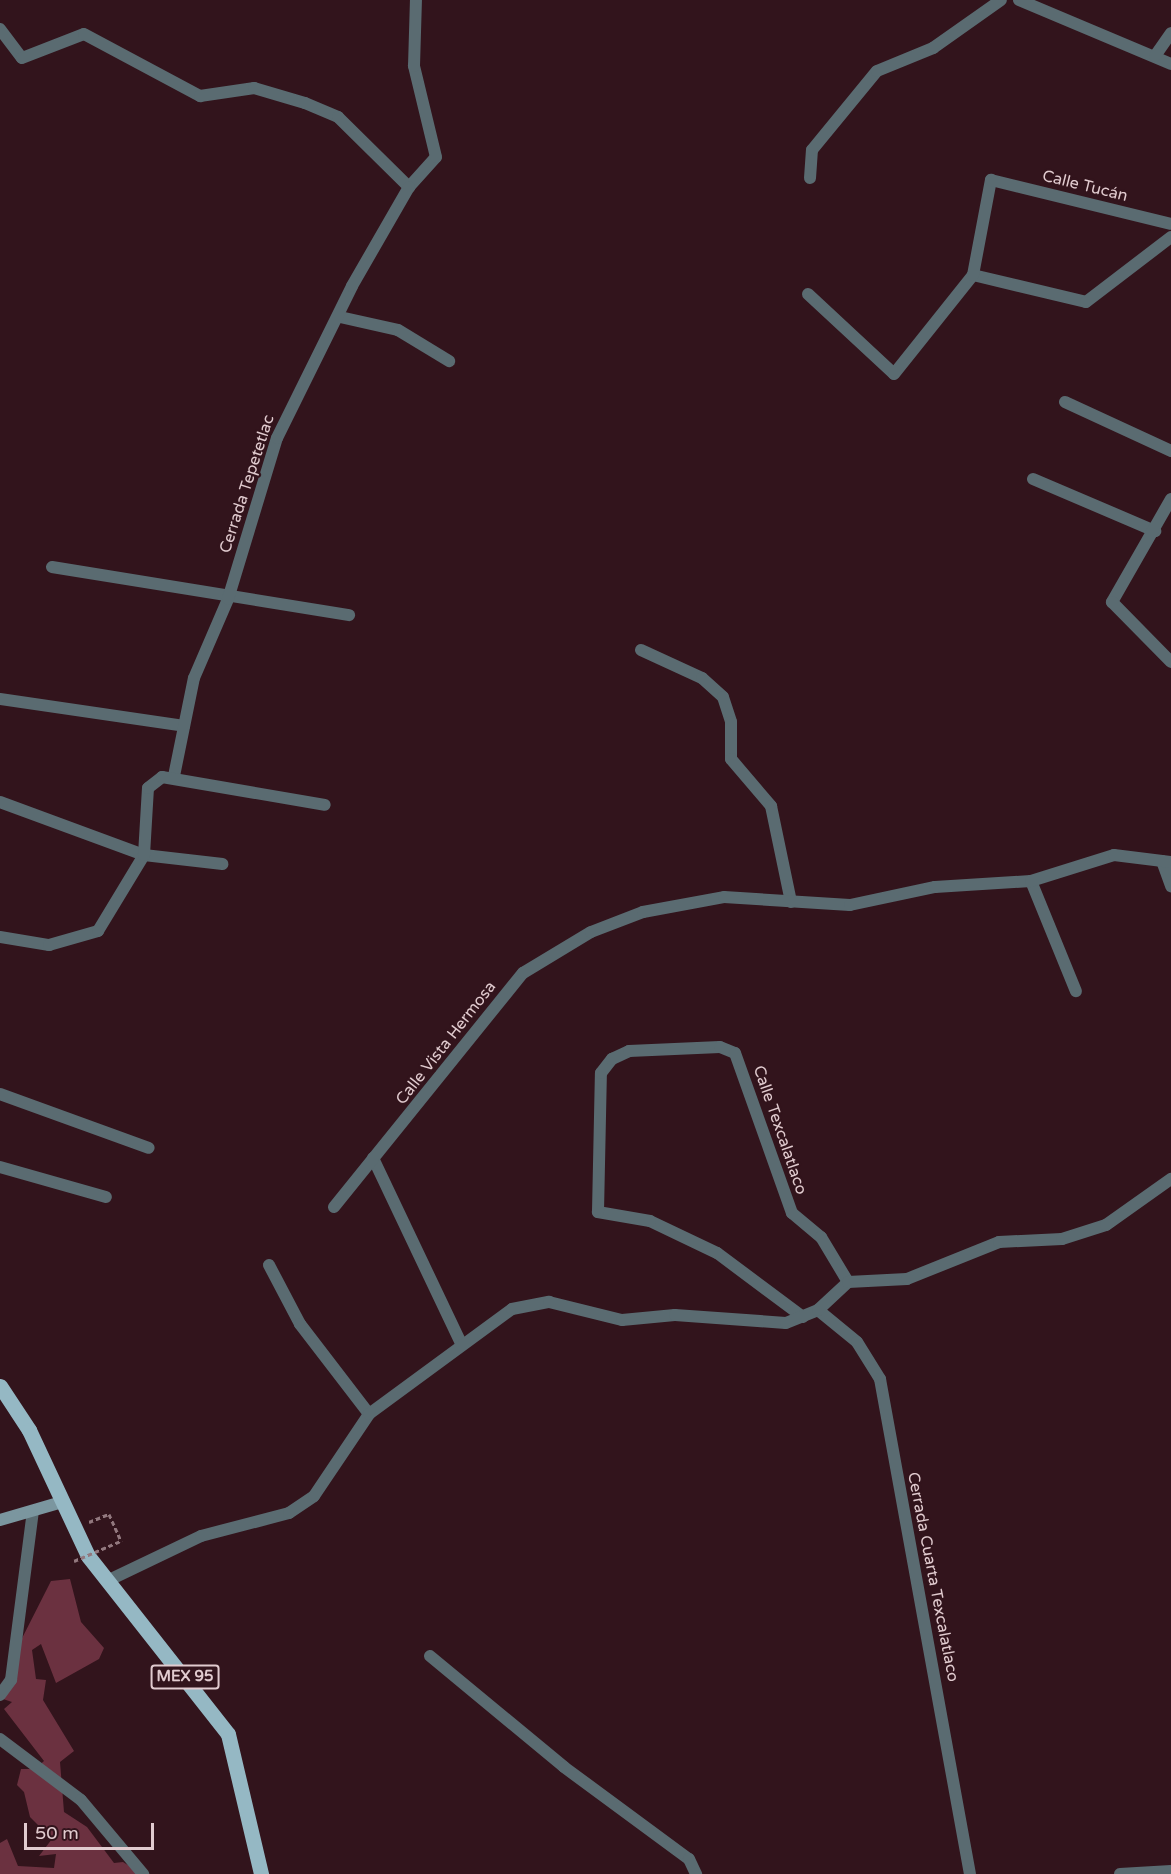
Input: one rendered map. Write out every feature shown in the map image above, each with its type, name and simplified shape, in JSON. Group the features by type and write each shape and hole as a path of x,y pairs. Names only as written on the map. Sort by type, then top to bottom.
{"main road":[{"name":"MEX 95","path":"0,1386 29,1430 62,1502 107,1581 228,1734 261,1874"},
{"path":"0,1520 62,1502"}],"street":[{"name":"Cerrada Tepetetlac","path":"174,776 194,678 228,599 280,430 340,317 352,285 409,187 436,157 414,66 416,0"},
{"path":"810,178 812,150 877,71 933,48 1001,0"},
{"path":"1018,0 1171,64"},
{"path":"0,29 22,58 84,34 200,96 254,88 305,103 338,117 409,187"},
{"path":"1155,56 1171,33"},
{"name":"Calle Tucán","path":"973,275 991,180 1171,224"},
{"path":"807,294 894,374 973,275 1086,302 1171,237"},
{"path":"340,317 398,330 449,361"},
{"path":"1065,402 1171,451"},
{"path":"1033,479 1155,531"},
{"path":"1171,499 1155,531 1112,602 1171,662"},
{"path":"52,567 228,599 349,615"},
{"path":"641,650 702,678 723,697 731,722 731,759 771,806 791,903"},
{"path":"0,699 184,726"},
{"path":"0,937 49,945 90,937 144,855 148,789 162,777 174,776 325,805"},
{"path":"0,802 144,855 222,864"},
{"name":"Calle Vista Hermosa","path":"334,1207 372,1158 432,1091 486,1014 523,974 553,952 591,932 678,903 724,897 850,905 935,887 1031,880 1114,855 1167,861"},
{"path":"1167,861 1171,886"},
{"path":"1031,880 1076,991"},
{"name":"Calle Texcalatlaco","path":"803,1317 717,1253 650,1221 598,1212 601,1073 612,1059 629,1051 720,1047 735,1053 792,1213 822,1237 848,1282"},
{"path":"0,1094 149,1148"},
{"path":"372,1158 461,1343"},
{"path":"0,1167 106,1197"},
{"path":"107,1581 201,1536 289,1513 314,1496 369,1414 461,1343 512,1309 549,1302 622,1320 675,1316 768,1324 803,1317 818,1310 848,1282 907,1279 999,1242 1062,1239 1106,1225 1171,1179"},
{"path":"269,1265 300,1324 369,1414"},
{"name":"Cerrada Cuarta Texcalatlaco","path":"818,1310 857,1342 880,1379 970,1874"},
{"path":"0,1695 11,1680 33,1511"},
{"path":"430,1656 564,1767 689,1858 696,1874"},
{"path":"0,1739 81,1800 143,1874"},
{"path":"1120,1874 1171,1871"}],"path":[{"path":"74,1561 122,1541 109,1514"}],"shaded area":[{"path":"70,1579 81,1622 104,1648 99,1659 56,1683 41,1644 32,1650 36,1679 46,1680 43,1700 74,1751 60,1762 64,1812 87,1827 114,1863 123,1862 142,1874 0,1874 0,1843 7,1839 18,1866 54,1868 56,1854 39,1856 52,1839 30,1817 24,1792 17,1785 21,1769 35,1769 44,1761 4,1709 12,1702 0,1698 9,1686 13,1656 51,1581"}]}
